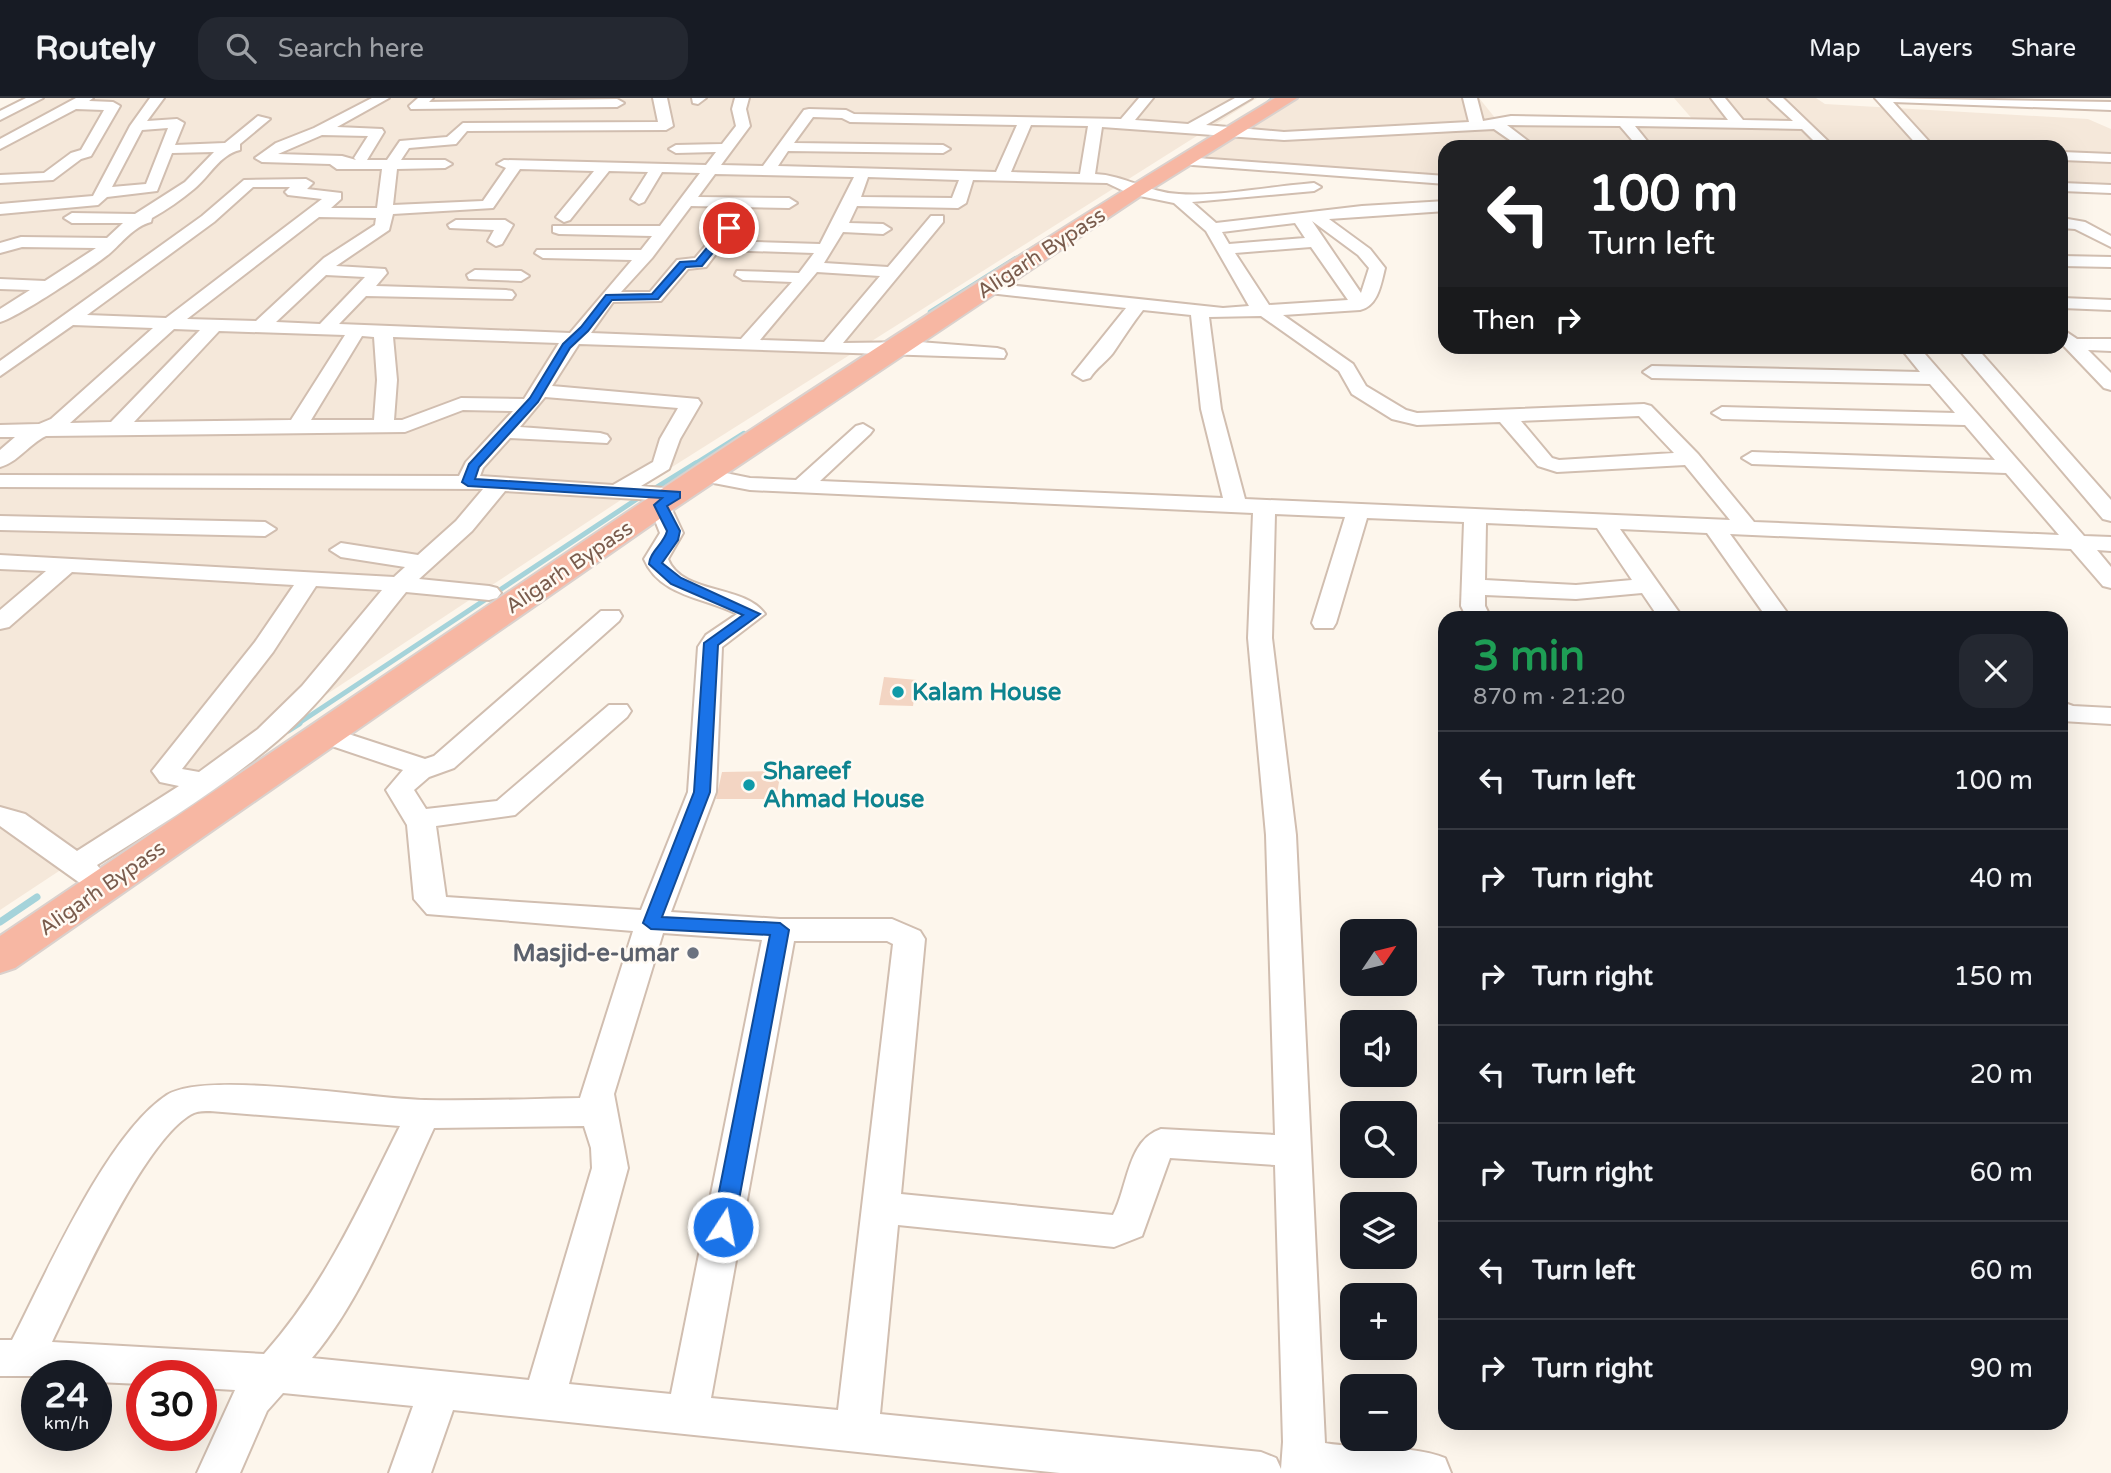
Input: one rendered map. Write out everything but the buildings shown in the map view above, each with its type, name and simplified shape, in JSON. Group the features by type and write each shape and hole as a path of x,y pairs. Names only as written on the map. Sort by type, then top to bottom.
{"highway":[{"name":"Aligarh Bypass","path":"0,957 668,500 1135,191 1281,103"}],"street":[{"path":"4,113 36,98"},
{"path":"231,179 281,146 319,131 382,98"},
{"path":"426,98 416,106 617,103"},
{"path":"463,127 666,126 660,98"},
{"path":"468,482 473,466 534,398 575,337 665,231 744,124 738,109 742,98"},
{"path":"1125,123 1146,98"},
{"path":"1470,98 1477,125"},
{"path":"1718,98 1740,124"},
{"path":"1775,98 1804,125 1813,129 1822,140"},
{"path":"1882,98 1921,140"},
{"path":"1891,98 2111,106"},
{"path":"1191,128 1239,99 1281,103"},
{"path":"0,145 80,102 135,107"},
{"path":"932,174 963,102"},
{"path":"854,103 919,109 957,119 1026,121 1056,115 1096,122 1296,136 1496,124 1511,120 1804,125"},
{"path":"388,219 390,166 405,144 450,141 483,105"},
{"path":"135,107 137,126 92,210 171,219 208,219"},
{"path":"0,179 48,177 76,156 86,153 135,107"},
{"path":"767,171 807,113 846,114 850,118 919,109"},
{"path":"888,172 919,109"},
{"path":"532,127 545,110"},
{"path":"0,317 105,249 135,213 193,181 263,119"},
{"path":"1002,175 1026,121"},
{"path":"1576,121 1586,138"},
{"path":"1087,178 1096,122"},
{"path":"1624,122 1639,140"},
{"path":"0,209 152,188 169,162 177,123 137,126"},
{"path":"1496,124 1519,140"},
{"path":"319,131 377,132 361,158"},
{"path":"169,162 228,148 281,146"},
{"path":"785,147 943,149"},
{"path":"676,149 725,148"},
{"path":"2068,156 2111,158"},
{"path":"262,158 342,160 337,165 445,164"},
{"path":"1184,161 1430,173 1438,176"},
{"path":"117,164 169,162 208,166"},
{"path":"314,212 388,219 490,204 510,164 1114,179 1135,191 1179,199 1314,187"},
{"path":"604,168 562,223 665,231"},
{"path":"639,199 657,169"},
{"path":"745,345 809,272 825,249 853,201 863,172"},
{"path":"853,201 958,203 968,174"},
{"path":"154,183 193,181"},
{"path":"0,370 208,219 249,183 306,183 293,192 336,196 168,325 58,423 27,437 0,461"},
{"path":"2068,187 2111,189"},
{"path":"1179,199 1212,228 1255,302 1266,313 1346,368 1359,390 1399,415 1417,419 1644,410 1690,458 1746,527"},
{"path":"688,201 789,203"},
{"path":"1212,228 1375,210 1438,206"},
{"path":"469,225 476,207"},
{"path":"72,218 135,213"},
{"path":"989,288 1200,312 1266,313 1360,305 1370,293 1377,268 1364,252 1308,218"},
{"path":"1308,218 1315,242 1360,305"},
{"path":"259,328 321,270 388,219"},
{"path":"830,348 937,219"},
{"path":"2068,224 2079,225 2111,242"},
{"path":"444,225 506,225 496,241"},
{"path":"838,227 883,229"},
{"path":"543,253 699,264 729,228"},
{"path":"0,248 21,242 109,242"},
{"path":"1222,249 1315,242"},
{"path":"715,245 825,249"},
{"path":"2068,261 2111,262"},
{"path":"609,297 655,297 684,263"},
{"path":"321,270 385,273 362,291 325,329"},
{"path":"743,275 895,272"},
{"path":"456,275 521,276"},
{"path":"0,284 114,288"},
{"path":"362,291 506,295"},
{"path":"2068,303 2111,305"},
{"path":"1083,374 1088,365 1105,351 1113,335 1137,306"},
{"path":"1200,312 1200,347 1216,437 1236,505"},
{"path":"69,320 830,348 919,348 997,354"},
{"path":"117,428 214,326"},
{"path":"297,426 357,330"},
{"path":"383,330 387,380 384,426"},
{"path":"2068,339 2111,345"},
{"path":"2068,340 2111,384"},
{"path":"1915,354 2111,581"},
{"path":"1972,354 2111,514"},
{"path":"1652,372 1936,378"},
{"path":"0,431 410,425 461,404 534,398 691,403 670,439 662,465 618,491"},
{"path":"1723,413 1971,419"},
{"path":"1505,415 1545,463 1557,467 1690,458"},
{"path":"802,486 863,430"},
{"path":"505,432 600,439"},
{"path":"1752,458 2015,467"},
{"path":"706,475 750,484 2111,544"},
{"path":"0,481 468,482 618,491 668,500 674,531 672,540 656,559 659,568 676,581 753,614 711,643 702,792 651,923 597,1094 595,1112 611,1152 610,1168 544,1400"},
{"path":"76,865 261,740 311,692 400,584 464,526 499,484"},
{"path":"1264,506 1260,638 1281,835 1303,1466 1430,1473"},
{"path":"1324,623 1358,510"},
{"path":"1475,515 1473,606 1476,611"},
{"path":"1603,521 1666,611"},
{"path":"0,523 265,529"},
{"path":"1713,526 1774,611"},
{"path":"341,550 422,563"},
{"path":"0,562 310,578 489,593"},
{"path":"0,622 66,565"},
{"path":"204,781 170,776 166,771 264,647 310,578"},
{"path":"1474,587 1576,592 1649,586"},
{"path":"610,616 444,762 419,771 404,783 400,790 420,819 429,899 438,907 651,923 780,930 892,930 909,939 858,1432"},
{"path":"420,819 505,809 618,711"},
{"path":"2068,714 2111,716"},
{"path":"324,734 418,766 419,771"},
{"path":"0,816 15,821 105,886"},
{"path":"687,1417 780,930"},
{"path":"595,1112 423,1114 210,1097 179,1105 164,1116 136,1151 11,1359 273,1373 1261,1473"},
{"path":"218,1473 244,1411 322,1312 361,1243 423,1114"},
{"path":"882,1208 1114,1231 1129,1225 1155,1149 1161,1143 1292,1151"},
{"path":"410,1473 440,1390"}],"shaded area":[{"path":"45,98 1257,98 642,486 0,910 0,120"},
{"path":"1282,98 1479,98 1496,119 1694,121 1674,98 1816,98 1825,104 2088,119 2111,129 2111,187 2068,184 2068,140 1438,140 1438,176 1193,158"}],"waterway":[{"path":"1268,102 1273,98"},
{"path":"1013,260 1037,245"},
{"path":"930,312 1016,258"},
{"path":"693,465 744,433"},
{"path":"654,489 696,463"},
{"path":"296,725 637,499"},
{"path":"288,730 299,723"},
{"path":"0,922 37,897"}],"place":[{"name":"Kalam House","path":"898,692"},
{"name":"Shareef Ahmad House","path":"749,785"},
{"name":"Masjid-e-umar","path":"693,953"}],"route":[{"path":"723,1227 780,930 651,923 702,792 711,643 753,614 676,581 656,564 656,559 672,540 674,531 660,505 675,495 468,482 473,466 534,400 566,346 585,329 609,297 655,297 683,264 699,264 729,228"}]}
